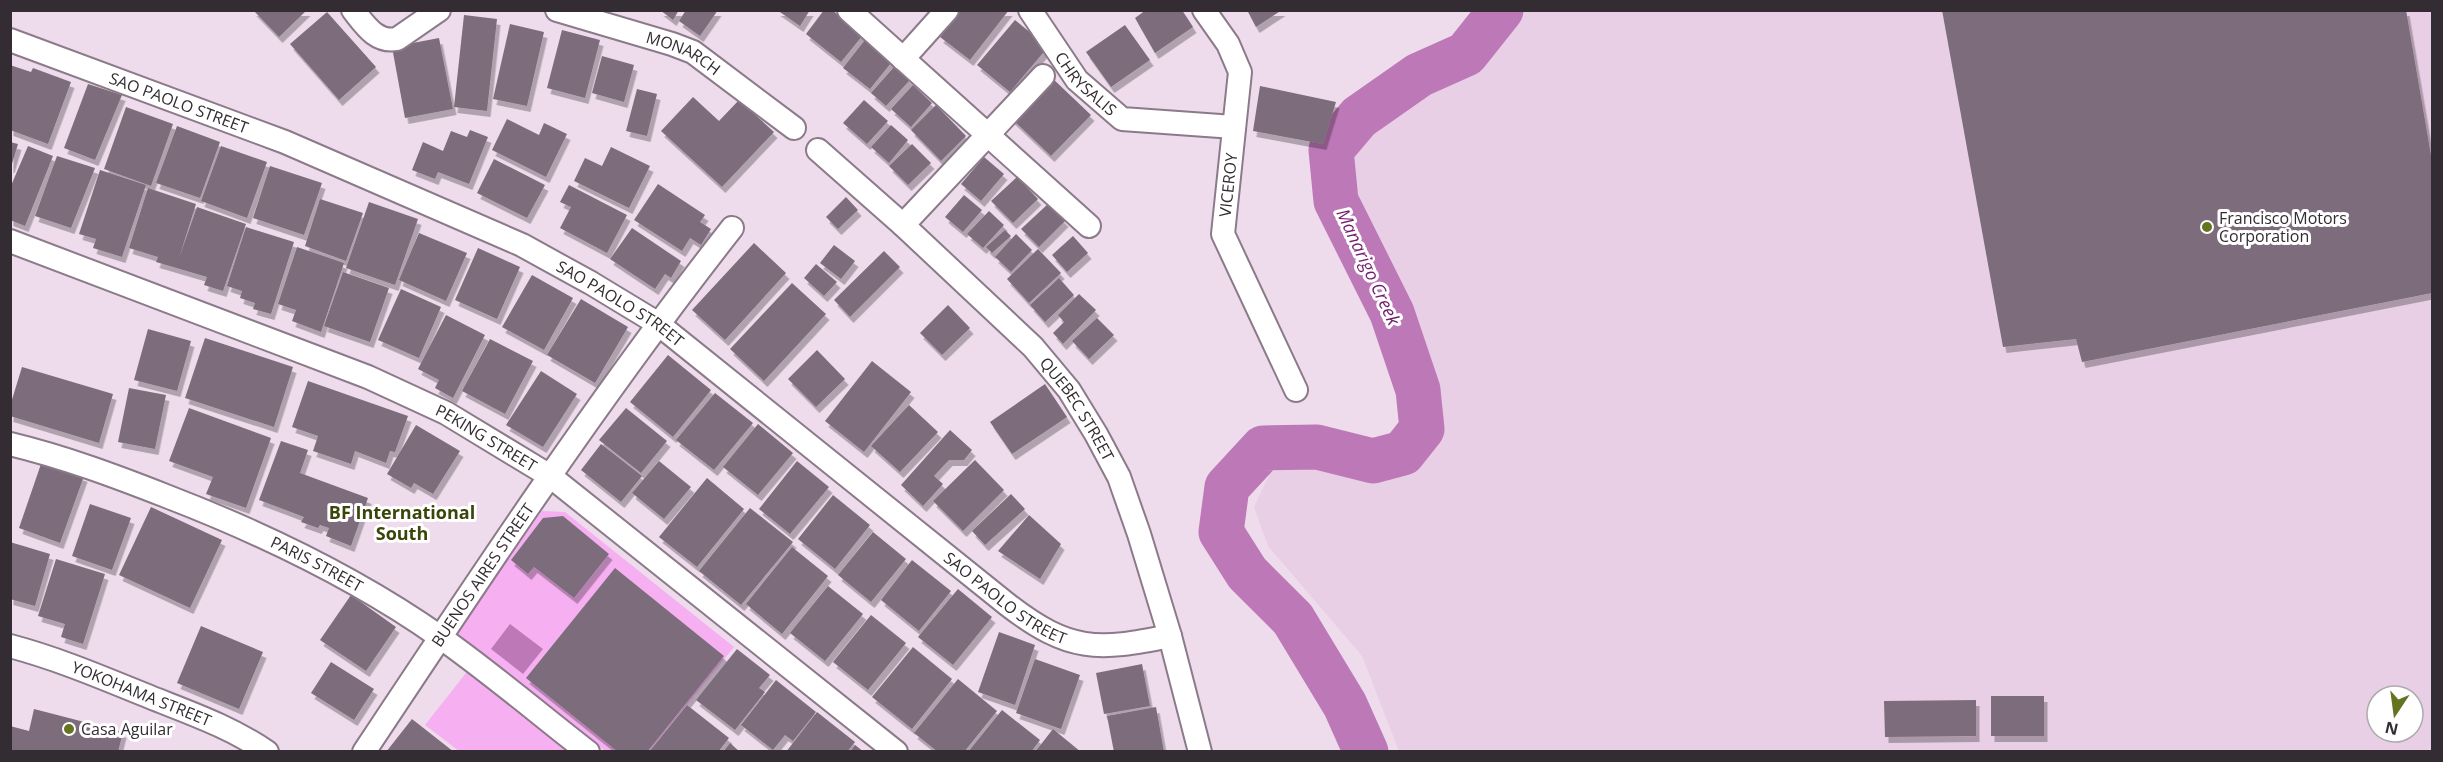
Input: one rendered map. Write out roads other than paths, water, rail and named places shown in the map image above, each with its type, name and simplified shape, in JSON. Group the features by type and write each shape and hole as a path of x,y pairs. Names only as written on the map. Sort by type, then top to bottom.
{"street":[{"path":"353,10 375,36 390,41 397,39 439,10"},
{"name":"MONARCH","path":"556,10 693,52 794,128"},
{"path":"849,10 1089,226"},
{"path":"903,59 946,10"},
{"name":"CHRYSALIS","path":"1030,10 1077,80 1122,119 1234,127"},
{"name":"VICEROY","path":"1203,10 1228,44 1240,72 1223,234 1296,390"},
{"name":"SAO PAOLO STREET","path":"10,40 285,142 522,245 657,323 1032,623 1062,638 1091,646 1123,646 1170,636"},
{"path":"903,225 1043,76"},
{"name":"QUEBEC STREET","path":"818,150 903,225 1033,347 1069,390 1119,477 1170,636 1200,752"},
{"name":"BUENOS AIRES STREET","path":"364,752 440,637 657,323 732,228"},
{"name":"PEKING STREET","path":"10,241 368,376 446,413 550,476 896,752"},
{"name":"PARIS STREET","path":"10,444 53,454 110,474 201,509 291,549 372,594 440,637 588,752"},
{"name":"YOKOHAMA STREET","path":"10,646 88,670 189,711 267,752"}],"waterway":[{"name":"Manarigo Creek","path":"1366,752 1345,705 1293,619 1247,573 1221,532 1227,487 1263,448 1317,447 1373,461 1403,453 1422,429 1418,390 1392,313 1336,201 1331,150 1359,117 1419,75 1466,54 1501,10"}],"place":[{"name":"Francisco Motors Corporation","path":"2207,227"},
{"name":"Casa Aguilar","path":"69,729"}],"district":[{"name":"BF International South","path":"402,523"}]}
